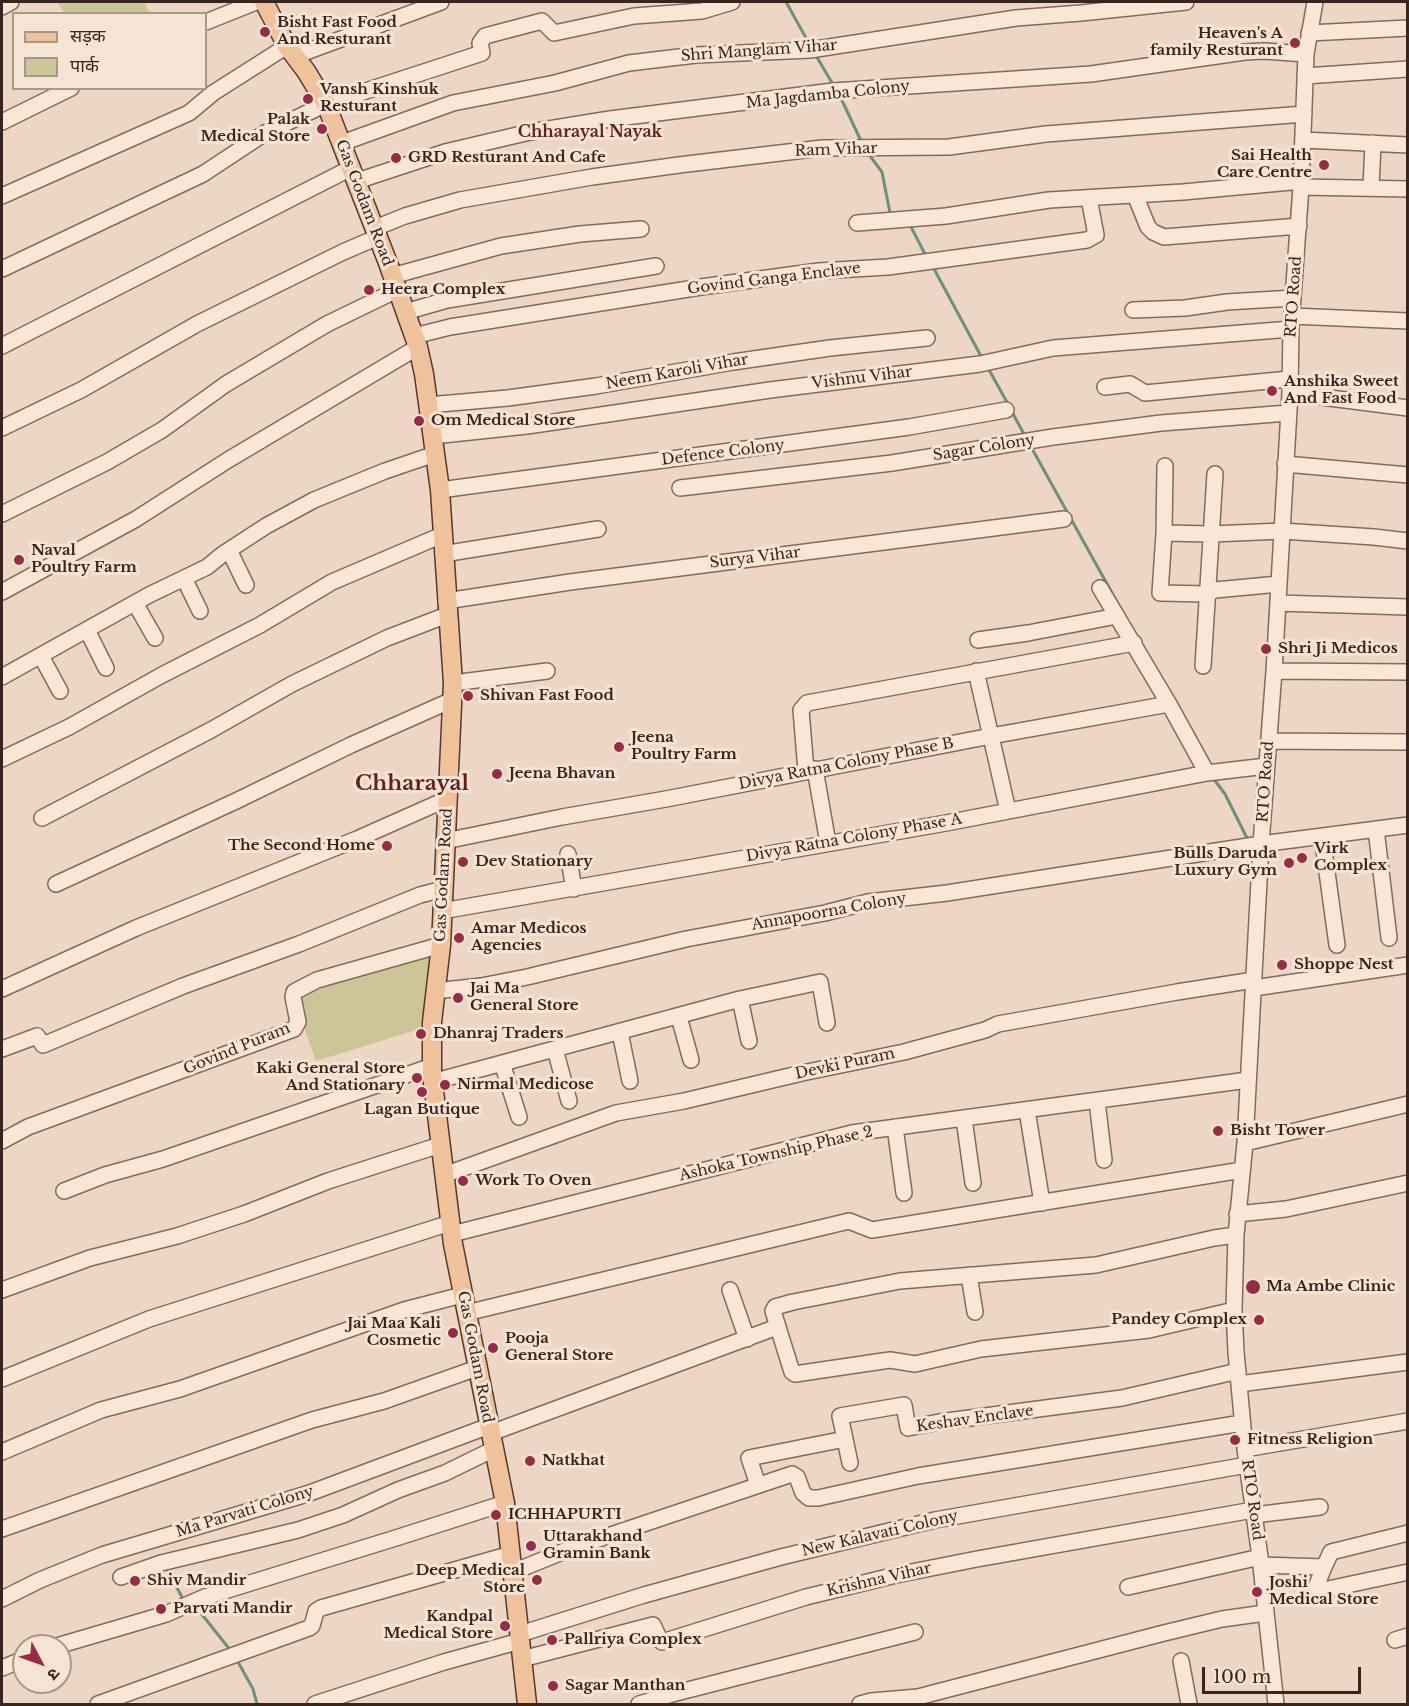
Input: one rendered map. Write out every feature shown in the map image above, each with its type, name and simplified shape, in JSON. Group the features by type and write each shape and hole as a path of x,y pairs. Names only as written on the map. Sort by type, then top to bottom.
{"main road":[{"name":"Gas Godam Road","path":"264,2 291,51 326,104 395,283 416,341 424,374 440,490 452,691 441,945 432,1022 432,1074 451,1229 462,1294 505,1503 527,1704"}],"street":[{"path":"2,7 11,2"},
{"path":"207,22 255,2"},
{"path":"2,196 189,113 213,93 291,51 441,2"},
{"path":"2,269 203,174 266,133 326,104 482,53 480,43 486,36 542,21 554,33 634,16 702,11 732,2"},
{"name":"Shri Manglam Vihar","path":"342,143 453,103 555,83 629,63 696,56 810,50 1016,18 1081,14 1186,2"},
{"name":"RTO Road","path":"1276,1704 1261,1561 1242,1423 1234,1310 1237,1214 1245,1143 1261,844 1278,603 1306,54 1315,2"},
{"path":"1310,33 1407,28"},
{"name":"Ma Jagdamba Colony","path":"2,346 354,175 530,132 610,119 832,92 1091,74 1245,52 1306,54"},
{"path":"1305,76 1407,69"},
{"path":"2,123 67,90"},
{"name":"Ram Vihar","path":"2,428 81,390 197,324 343,252 405,216 460,200 592,177 822,148 949,147 1046,134 1304,114"},
{"path":"1303,140 1407,144"},
{"path":"1371,188 1373,143"},
{"path":"857,223 946,216 1049,200 1301,184 1407,189"},
{"path":"1135,195 1148,227 1164,237 1299,226"},
{"name":"Govind Ganga Enclave","path":"416,341 450,327 701,287 819,271 888,267 1087,240 1096,235 1089,198"},
{"path":"2,514 144,441 226,384 395,283 501,246 580,234 641,229"},
{"path":"405,312 447,300 656,266"},
{"path":"1133,310 1185,308 1227,302 1293,298"},
{"name":"Vishnu Vihar","path":"2,677 135,603 207,567 266,526 314,500 385,471 434,445 526,426 770,390 980,364 1053,348 1291,322 1407,321"},
{"name":"Neem Karoli Vihar","path":"428,405 508,398 596,386 733,362 927,338"},
{"path":"2,592 136,519 416,341"},
{"path":"1105,387 1130,384 1145,393 1290,386 1407,408"},
{"name":"Defence Colony","path":"440,490 909,428 1006,410"},
{"name":"Sagar Colony","path":"680,488 892,463 1053,437 1161,423 1288,414"},
{"path":"1285,464 1407,475"},
{"path":"1165,466 1160,593 1207,594 1215,590 1279,584"},
{"path":"1203,666 1215,474"},
{"name":"Surya Vihar","path":"42,818 212,730 292,684 447,608 570,582 1064,519"},
{"path":"443,554 598,529"},
{"path":"1164,533 1212,534 1282,531 1407,541"},
{"path":"2,759 69,727 260,624 332,582 442,535"},
{"path":"229,550 246,585"},
{"path":"184,578 200,611"},
{"path":"1100,588 1134,643 1207,773"},
{"path":"135,603 155,638"},
{"path":"1278,603 1407,607"},
{"path":"978,640 1117,616"},
{"path":"87,630 106,668"},
{"path":"828,843 801,720 803,706 976,671 1134,643"},
{"path":"41,656 60,691"},
{"path":"56,884 351,745 452,691 547,671"},
{"path":"976,671 1008,811"},
{"path":"1274,671 1407,672"},
{"name":"Divya Ratna Colony Phase B","path":"445,841 1169,704"},
{"path":"1269,741 1407,742"},
{"name":"Divya Ratna Colony Phase A","path":"442,911 574,890 1207,773 1266,766"},
{"path":"2,989 136,928 357,839 447,799"},
{"name":"Annapoorna Colony","path":"435,991 481,986 527,977 686,939 834,911 868,902 1098,871 1261,844 1407,825"},
{"path":"1376,829 1389,938"},
{"path":"1322,836 1337,945"},
{"path":"568,854 574,890"},
{"path":"2,1049 37,1036 43,1045 183,986 299,944 420,895 443,889"},
{"name":"Govind Puram","path":"2,1141 28,1127 294,1029 298,1022 294,992 317,980 441,945"},
{"name":"Devki Puram","path":"444,1175 616,1113 684,1101 904,1052 985,1030 998,1024 1177,992 1407,965"},
{"path":"64,1191 105,1175 175,1155 286,1118 362,1089 432,1074 502,1063 740,999 820,982 827,1023"},
{"path":"740,999 749,1041"},
{"path":"679,1017 692,1059"},
{"path":"620,1032 630,1081"},
{"path":"555,1049 569,1101"},
{"path":"502,1063 519,1117"},
{"name":"Ashoka Township Phase 2","path":"2,1379 149,1319 451,1229 852,1133 1248,1080"},
{"path":"1096,1101 1104,1160"},
{"path":"1245,1143 1407,1104"},
{"path":"1028,1110 1041,1203"},
{"path":"964,1119 973,1183"},
{"path":"895,1127 904,1193"},
{"path":"2,1290 90,1258 177,1236 244,1214 328,1181 440,1145"},
{"path":"466,1313 849,1221 872,1230 1242,1170"},
{"path":"1237,1214 1286,1209 1407,1184"},
{"path":"1234,1310 1149,1330 981,1349 915,1364 890,1359 795,1374 792,1372 777,1327 773,1308 900,1281 1096,1265 1236,1235"},
{"path":"969,1275 975,1312"},
{"path":"730,1290 747,1339"},
{"path":"2,1452 101,1410 180,1389 404,1310 462,1294"},
{"path":"121,1577 161,1563 309,1526 343,1515 398,1490 445,1473 491,1436 777,1327"},
{"path":"1238,1377 1407,1362"},
{"path":"2,1529 312,1420 384,1401 477,1368"},
{"name":"Keshav Enclave","path":"845,1439 840,1416 904,1405 908,1428 1122,1398 1238,1377"},
{"path":"1245,1449 1407,1420"},
{"path":"98,1704 309,1628 312,1626 316,1611 321,1608 572,1548 792,1474 797,1477 803,1493 809,1498 818,1498 918,1476 1242,1423"},
{"name":"Ma Parvati Colony","path":"2,1599 40,1580 102,1555 307,1494 397,1459 491,1436"},
{"path":"758,1485 749,1460 751,1457 845,1439 850,1462"},
{"name":"New Kalavati Colony","path":"521,1645 644,1595 781,1557 935,1520 1247,1465"},
{"path":"72,1642 166,1614 205,1597 505,1503"},
{"path":"1254,1512 1320,1507"},
{"name":"Krishna Vihar","path":"521,1645 653,1625 662,1642 806,1597 896,1575 1125,1532 1254,1512"},
{"path":"1407,1533 1330,1552 1314,1592 1407,1572"},
{"path":"1128,1587 1261,1561 1324,1567"},
{"path":"860,1704 918,1697 1164,1633 1265,1612"},
{"path":"639,1704 915,1632"},
{"path":"315,1704 444,1662 521,1645"},
{"path":"1180,1661 1189,1704"}],"green space":[{"path":"57,2 144,2 149,12 63,12"},
{"path":"433,951 426,1027 316,1061 304,1027 297,994"}],"waterway":[{"path":"786,2 810,45"},
{"path":"815,54 834,86"},
{"path":"839,94 862,143"},
{"path":"867,152 882,172 890,213 895,213"},
{"path":"909,223 926,256"},
{"path":"933,267 982,358"},
{"path":"988,368 1008,404"},
{"path":"1011,410 1025,436"},
{"path":"1030,445 1127,620"},
{"path":"1213,778 1225,794 1248,840"},
{"path":"166,1567 184,1601"},
{"path":"196,1607 231,1651"},
{"path":"237,1660 253,1689 257,1704"}],"place":[{"name":"Bisht Fast Food And Resturant","path":"265,32"},
{"name":"Heaven's A family Resturant","path":"1295,43"},
{"name":"Vansh Kinshuk Resturant","path":"308,99"},
{"name":"Palak Medical Store","path":"322,129"},
{"name":"GRD Resturant And Cafe","path":"396,158"},
{"name":"Sai Health Care Centre","path":"1324,165"},
{"name":"Heera Complex","path":"369,290"},
{"name":"Anshika Sweet And Fast Food","path":"1272,391"},
{"name":"Om Medical Store","path":"419,421"},
{"name":"Naval Poultry Farm","path":"19,560"},
{"name":"Shri Ji Medicos","path":"1266,649"},
{"name":"Shivan Fast Food","path":"468,696"},
{"name":"Jeena Poultry Farm","path":"619,747"},
{"name":"Jeena Bhavan","path":"497,774"},
{"name":"The Second Home","path":"387,846"},
{"name":"Virk Complex","path":"1302,858"},
{"name":"Dev Stationary","path":"463,862"},
{"name":"Bulls Daruda Luxury Gym","path":"1289,863"},
{"name":"Amar Medicos Agencies","path":"459,938"},
{"name":"Shoppe Nest","path":"1282,965"},
{"name":"Jai Ma General Store","path":"458,998"},
{"name":"Dhanraj Traders","path":"421,1034"},
{"name":"Kaki General Store And Stationary","path":"417,1078"},
{"name":"Nirmal Medicose","path":"445,1085"},
{"name":"Lagan Butique","path":"422,1092"},
{"name":"Bisht Tower","path":"1218,1131"},
{"name":"Work To Oven","path":"463,1181"},
{"name":"Ma Ambe Clinic","path":"1253,1287"},
{"name":"Pandey Complex","path":"1259,1320"},
{"name":"Jai Maa Kali Cosmetic","path":"453,1333"},
{"name":"Pooja General Store","path":"493,1348"},
{"name":"Fitness Religion","path":"1235,1440"},
{"name":"Natkhat","path":"530,1461"},
{"name":"ICHHAPURTI","path":"496,1515"},
{"name":"Uttarakhand Gramin Bank","path":"531,1546"},
{"name":"Deep Medical Store","path":"537,1580"},
{"name":"Shiv Mandir","path":"135,1581"},
{"name":"Joshi Medical Store","path":"1257,1592"},
{"name":"Parvati Mandir","path":"161,1609"},
{"name":"Kandpal Medical Store","path":"505,1626"},
{"name":"Pallriya Complex","path":"552,1640"},
{"name":"Sagar Manthan","path":"553,1686"}],"district":[{"name":"Chharayal Nayak","path":"590,132"},
{"name":"Chharayal","path":"412,784"}]}
